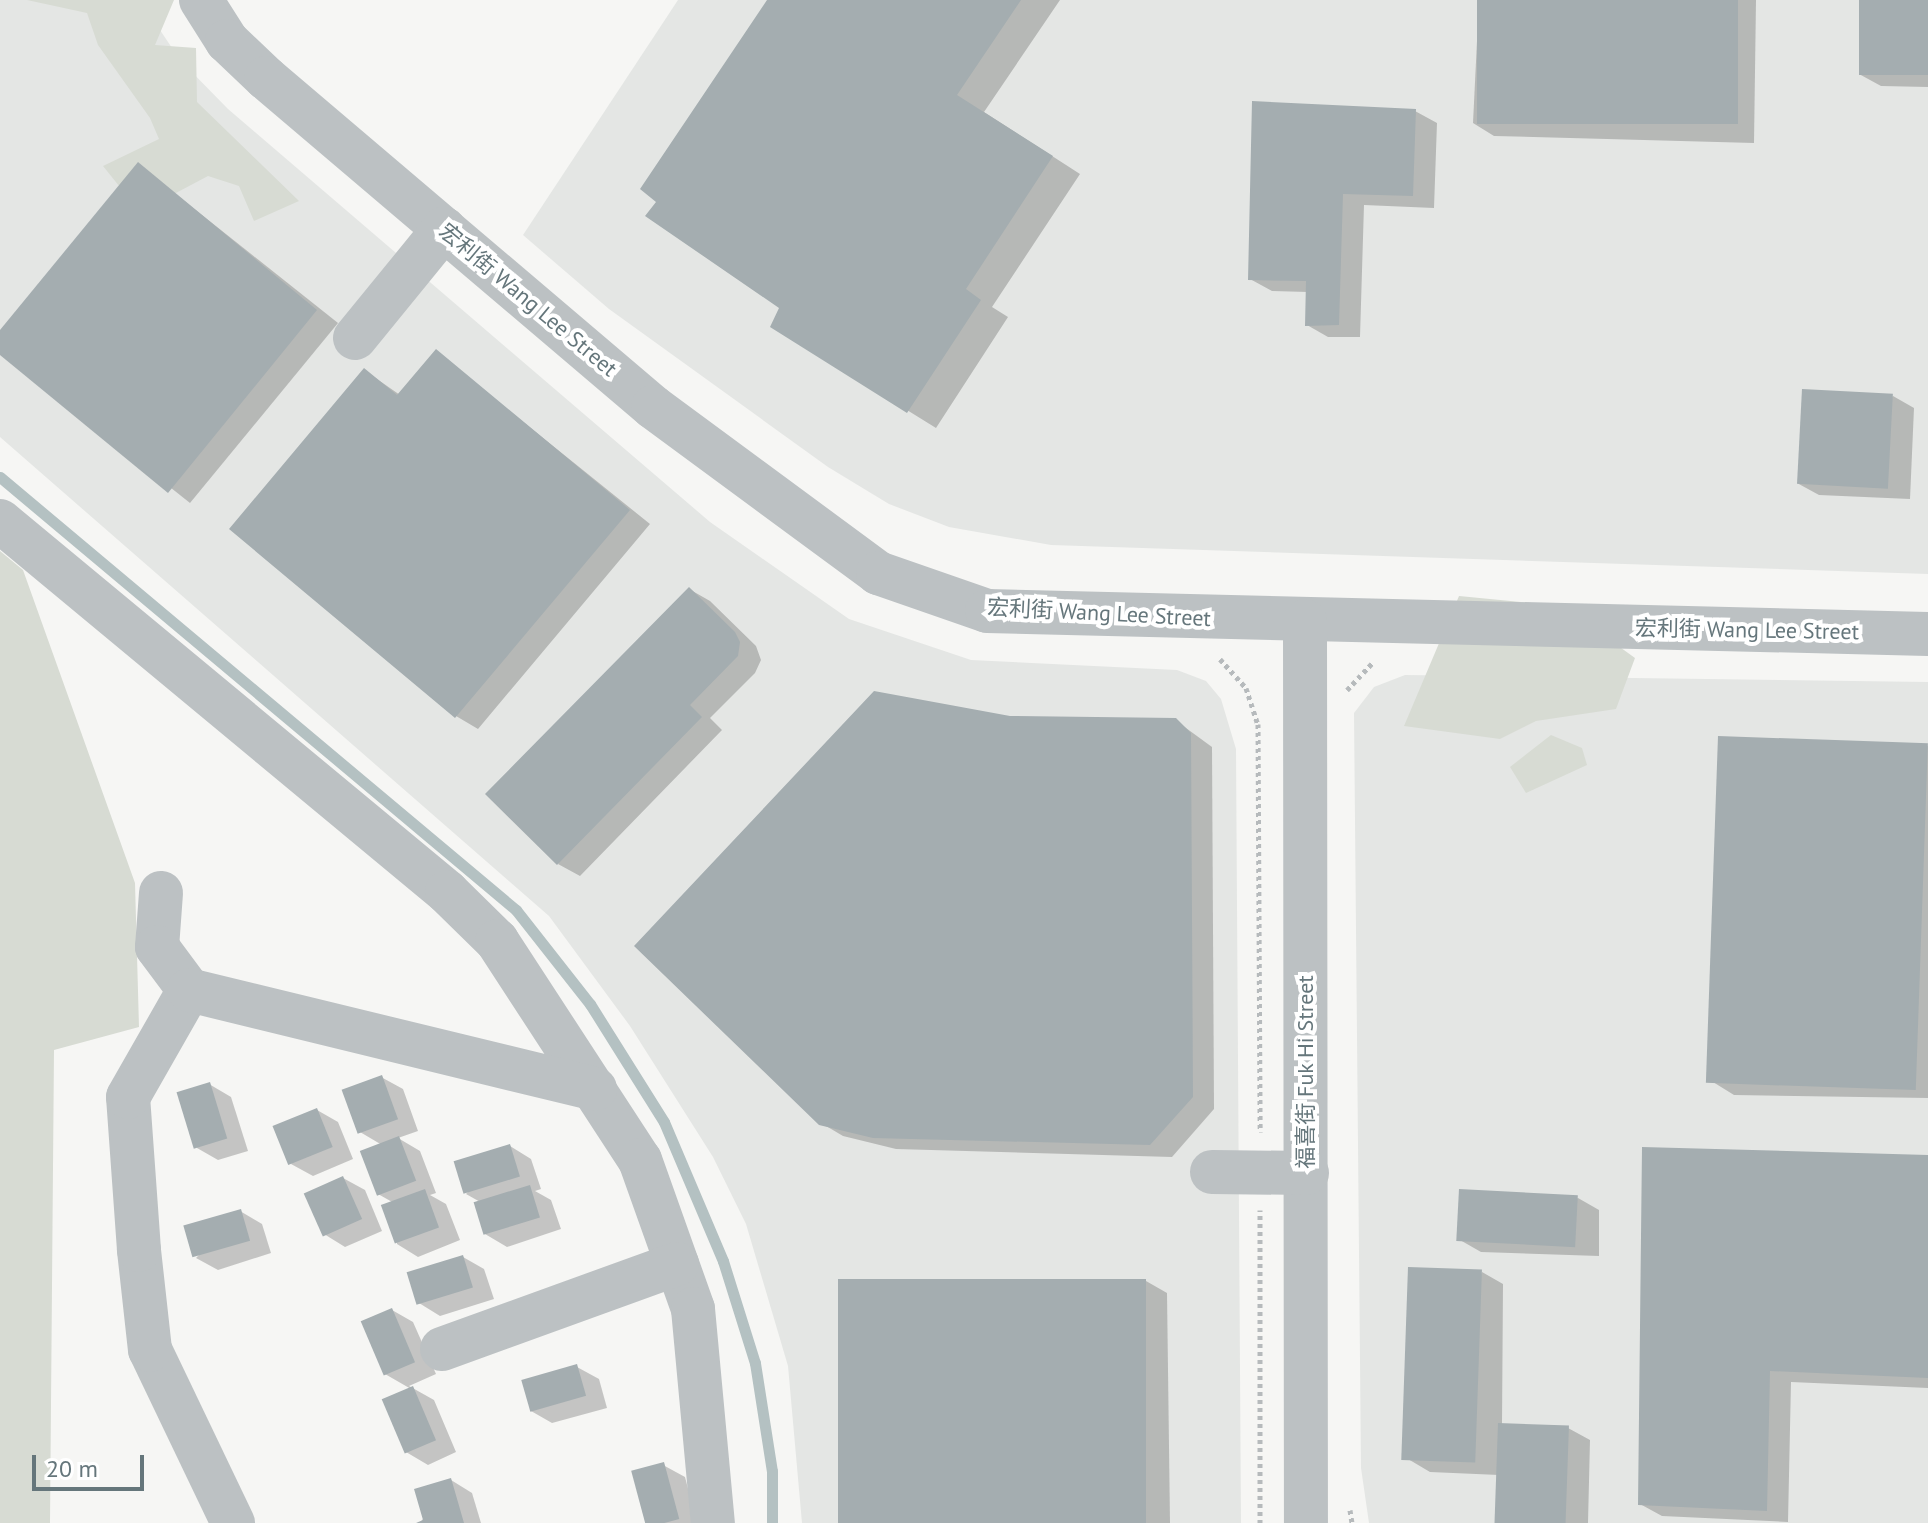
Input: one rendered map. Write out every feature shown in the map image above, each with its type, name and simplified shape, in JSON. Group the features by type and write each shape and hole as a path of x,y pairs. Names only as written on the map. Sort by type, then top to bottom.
{"street":[{"name":"宏利街 Wang Lee Street","path":"201,0 227,41 246,60 653,407 878,573 987,611 1928,634"},
{"path":"355,338 444,229"},
{"path":"0,521 447,892 497,941 640,1160 693,1309 713,1523"},
{"name":"福喜街 Fuk Hi Street","path":"1305,621 1306,1523"},
{"path":"161,893 157,947 189,990 595,1089"},
{"path":"189,990 128,1097 139,1250 150,1350 233,1523"},
{"path":"1212,1172 1307,1173"},
{"path":"442,1349 677,1264"}],"path":[{"path":"1246,688 1258,724 1260,1523"}],"shaded area":[{"path":"0,0 140,0 180,60 228,109 710,522 849,619 971,660 1177,670 1206,681 1221,699 1236,749 1241,1523 802,1523 788,1366 746,1224 713,1157 630,1026 549,916 0,437"},
{"path":"27,0 174,0 155,45 196,48 197,102 299,201 254,221 239,186 208,176 140,212 103,166 159,139 150,118 98,45 87,13"},
{"path":"678,0 1928,0 1928,574 1051,545 949,527 889,504 828,467 609,309 523,235"},
{"path":"0,551 23,570 135,883 139,1027 54,1050 50,1523 0,1523"},
{"path":"1459,596 1563,606 1635,658 1616,709 1536,721 1500,739 1404,726"},
{"path":"1405,675 1928,682 1928,1523 1369,1523 1361,1468 1354,713 1374,687"},
{"path":"1551,735 1582,748 1587,765 1526,793 1510,767"}],"building":[{"path":"767,0 1021,0 957,95 1053,156 966,289 981,300 907,413 770,327 779,308 645,216 656,202 640,189"},
{"path":"1477,0 1738,0 1738,124 1477,124"},
{"path":"1859,0 1928,0 1928,75 1859,75"},
{"path":"1252,101 1416,109 1413,196 1343,194 1339,325 1305,326 1306,281 1248,280"},
{"path":"138,162 317,310 168,493 0,355 0,330"},
{"path":"436,349 630,510 455,718 229,529 364,368 397,395"},
{"path":"1802,389 1893,394 1888,489 1797,484"},
{"path":"689,587 735,632 740,642 738,656 690,705 702,717 557,865 485,794"},
{"path":"874,691 1010,716 1176,718 1191,733 1193,1097 1150,1145 873,1138 819,1125 634,946"},
{"path":"1718,736 1928,743 1916,1090 1706,1083"},
{"path":"382,1075 398,1119 358,1134 342,1090"},
{"path":"210,1082 227,1138 194,1149 177,1092"},
{"path":"317,1108 333,1147 288,1165 272,1126"},
{"path":"399,1136 416,1181 377,1196 360,1151"},
{"path":"510,1144 520,1177 464,1194 454,1161"},
{"path":"1642,1147 1928,1155 1928,1378 1770,1371 1767,1511 1638,1505"},
{"path":"343,1176 362,1219 323,1236 304,1193"},
{"path":"530,1185 540,1218 484,1235 474,1202"},
{"path":"425,1189 439,1228 395,1244 381,1205"},
{"path":"1459,1189 1578,1195 1575,1247 1456,1241"},
{"path":"241,1209 250,1241 192,1257 183,1226"},
{"path":"463,1255 473,1288 417,1305 407,1272"},
{"path":"1408,1267 1482,1270 1475,1462 1401,1460"},
{"path":"838,1279 1146,1279 1146,1523 838,1523"},
{"path":"392,1308 415,1362 384,1376 361,1321"},
{"path":"577,1364 586,1396 530,1412 521,1380"},
{"path":"413,1386 436,1440 405,1454 382,1399"},
{"path":"1498,1423 1569,1425 1566,1523 1495,1523"},
{"path":"664,1462 679,1519 645,1523 631,1471"},
{"path":"451,1478 464,1523 416,1523 423,1520 414,1489"}],"waterway":[{"path":"0,477 516,910 590,1004 664,1122 723,1261 755,1363 772,1471 772,1523"}]}
